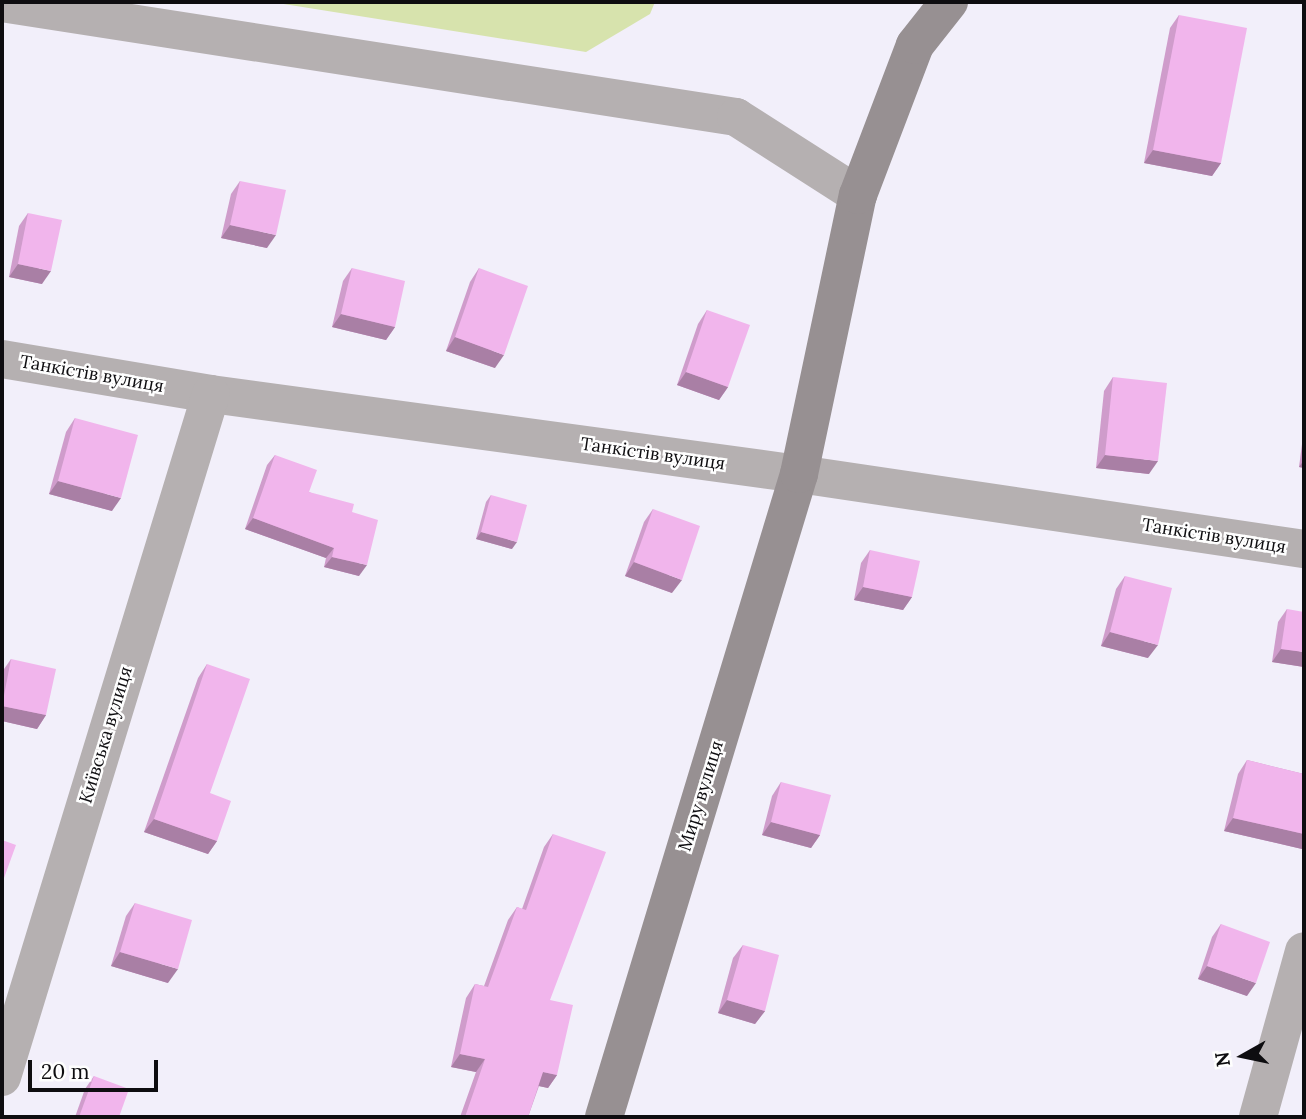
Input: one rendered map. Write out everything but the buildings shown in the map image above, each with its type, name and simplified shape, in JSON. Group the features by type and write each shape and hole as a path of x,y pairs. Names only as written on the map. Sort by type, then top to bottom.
{"main road":[{"name":"Миру вулиця","path":"604,1117 799,474 859,195 915,46 949,2"}],"street":[{"path":"2,3 736,117 859,195"},
{"name":"Танкістів вулиця","path":"2,359 211,394 799,474 1304,550"},
{"name":"Київська вулиця","path":"2,1077 211,394"},
{"path":"1258,1117 1304,951"}],"green space":[{"path":"271,2 655,2 650,14 586,52"}]}
